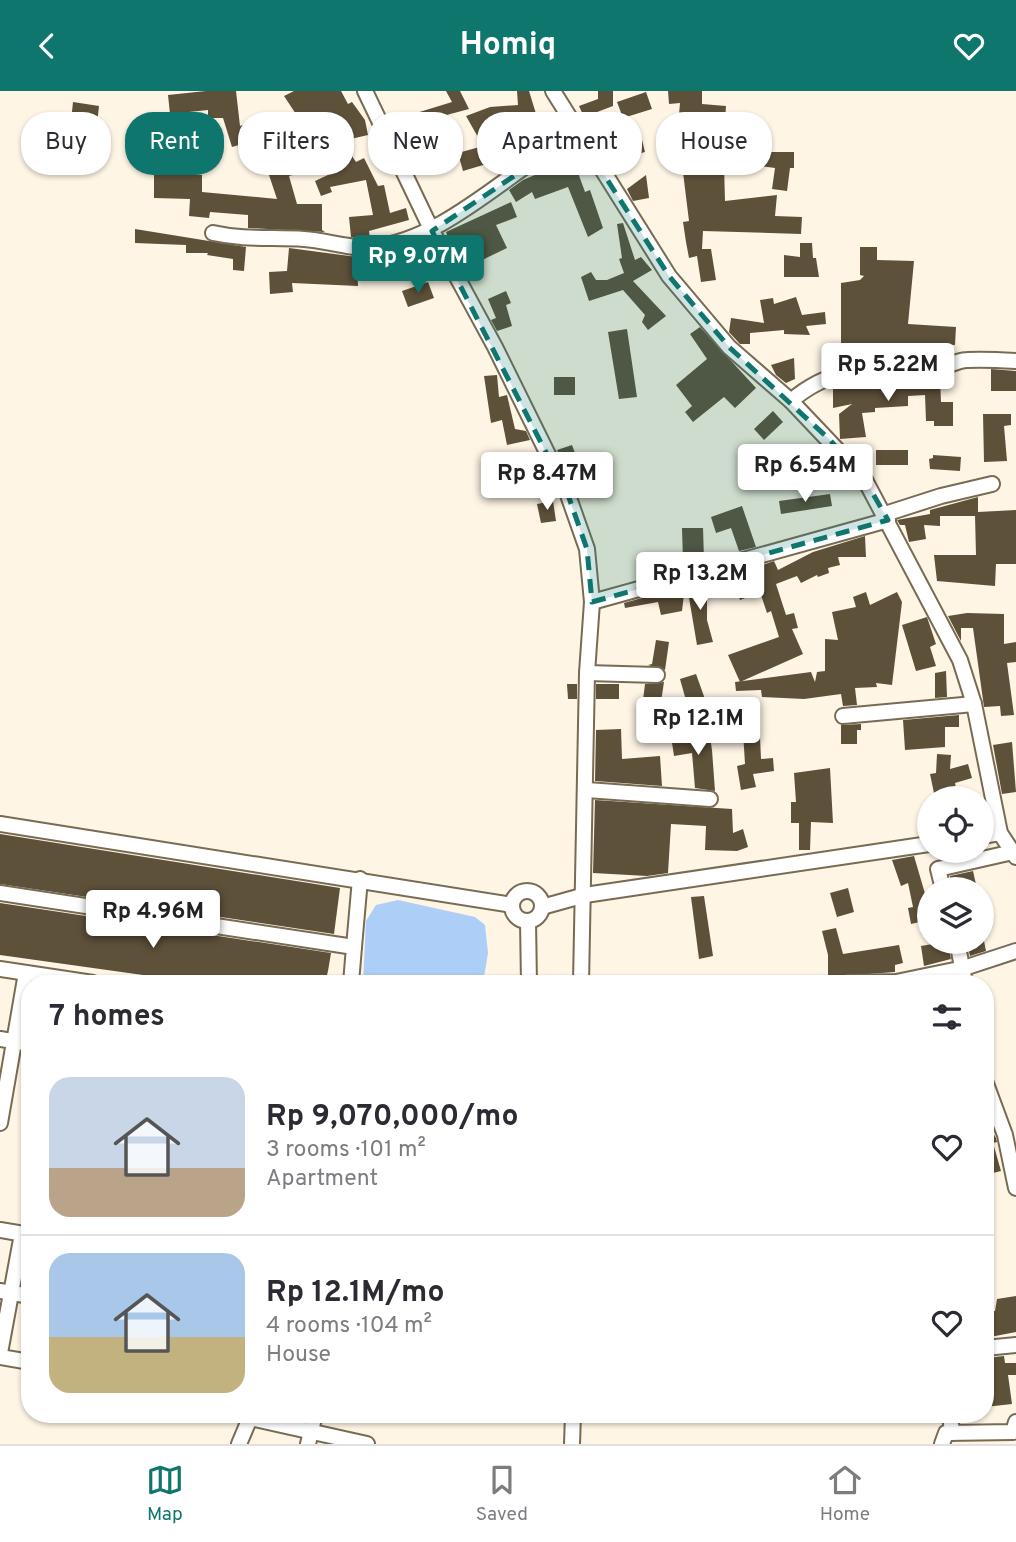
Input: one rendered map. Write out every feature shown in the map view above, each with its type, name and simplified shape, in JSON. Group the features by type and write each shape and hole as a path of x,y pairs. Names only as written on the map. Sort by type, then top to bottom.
{"street":[{"path":"365,91 432,231 495,347 568,495 587,549 592,602 587,673 587,790 581,975"},
{"path":"553,91 565,112"},
{"path":"213,233 246,240 324,240 370,248 432,231 513,175"},
{"path":"604,175 669,277 729,347 791,401 864,478 960,660 974,704 1000,833 1014,855 938,869 940,877"},
{"path":"791,401 804,389 839,373 859,368 945,367 964,360 1016,361"},
{"path":"592,602 886,517 941,496 992,484"},
{"path":"587,673 657,675"},
{"path":"843,716 974,704"},
{"path":"587,790 710,799"},
{"path":"0,824 512,905"},
{"path":"994,834 1000,833"},
{"path":"542,907 585,895 917,846"},
{"path":"352,975 360,879"},
{"path":"531,891 539,897 542,907 538,917 528,921 515,915 512,905 520,893 531,891"},
{"path":"0,893 354,947"},
{"path":"528,921 528,975"},
{"path":"930,975 964,968 1016,951"},
{"path":"960,954 964,975"},
{"path":"0,969 39,975"},
{"path":"0,1123 7,1041 21,991"},
{"path":"994,1105 1005,1135 1016,1188"},
{"path":"0,1230 21,1234"},
{"path":"21,1249 6,1292 0,1355 21,1360"},
{"path":"994,1347 1016,1345"},
{"path":"239,1444 248,1423"},
{"path":"265,1423 310,1438 367,1444"},
{"path":"572,1444 573,1423"},
{"path":"947,1438 1013,1432 1016,1423"}],"highlighted area":[{"path":"583,142 669,276 729,347 829,439 864,478 888,520 592,602 587,549 568,495 432,231 541,158 547,162"}],"water":[{"path":"398,900 475,917 485,925 488,953 484,975 363,975 366,921 376,905"}],"building":[{"path":"236,91 238,145 232,147 224,112 170,112 168,95"},
{"path":"294,91 341,91 348,104 352,102 365,120 368,135 354,138 354,112 295,112 284,96"},
{"path":"446,91 460,91 469,109 458,112 420,112 452,102"},
{"path":"517,91 529,91 535,112 477,112 477,135 466,116 490,107 518,105"},
{"path":"598,91 613,91 613,106 597,112 582,112 579,106 598,99"},
{"path":"668,91 702,91 702,104 726,106 726,112 679,112 680,103 669,104"},
{"path":"646,92 652,109 642,112 621,112 617,102"},
{"path":"73,102 99,106 98,112 72,112"},
{"path":"477,148 477,167 463,171 463,152"},
{"path":"772,152 794,152 794,168 790,168 787,191 772,189 775,168 772,168"},
{"path":"364,158 368,175 372,175 378,186 384,185 390,213 406,208 409,220 369,231 370,238 351,237 349,217 373,215 366,180 330,187 332,192 321,196 315,181 328,175 354,175 354,159 356,162"},
{"path":"154,175 202,175 202,192 277,199 269,175 293,175 289,176 297,204 322,204 322,230 325,232 248,228 248,215 210,212 209,218 189,216 190,199 154,198"},
{"path":"535,175 579,175 585,192 590,190 603,228 588,237 568,187 535,199 532,192 516,202 509,190"},
{"path":"646,175 649,198 633,201 627,189"},
{"path":"683,175 724,175 725,201 777,195 775,216 802,217 801,234 703,231 702,249 711,249 716,280 701,282 697,256 689,258 683,222 689,221"},
{"path":"511,202 517,217 496,225 507,248 480,261 469,237 451,245 446,232"},
{"path":"623,223 635,260 641,257 652,270 633,281 666,316 648,330 642,322 645,315 623,290 589,301 581,277 591,272 596,280 607,280 624,273 619,259 622,258 617,224"},
{"path":"135,229 246,247 244,271 233,270 233,259 207,255 208,253 186,253 186,245 135,243"},
{"path":"800,243 812,243 819,277 784,277 784,255 800,257"},
{"path":"860,247 877,247 877,260 914,261 908,324 956,327 955,345 940,344 940,349 930,348 929,354 901,352 901,346 878,345 841,352 841,283 860,280 864,276 860,275"},
{"path":"289,248 357,257 358,286 292,283 293,292 270,294 269,272 287,271"},
{"path":"428,282 434,298 408,307 402,291"},
{"path":"506,291 511,303 506,305 512,326 497,331 491,320 496,318 488,299"},
{"path":"796,297 802,315 825,312 826,324 806,326 810,335 784,334 784,330 750,333 750,344 740,344 729,332 731,318 764,323 760,300 773,298 774,304"},
{"path":"700,327 756,388 735,408 724,397 693,422 685,412 692,406 676,385 707,359 690,334"},
{"path":"627,329 637,397 619,399 608,332"},
{"path":"794,358 795,379 786,383 776,375 771,365"},
{"path":"991,369 1016,371 1016,391 991,391"},
{"path":"497,375 499,397 507,395 515,429 526,431 530,440 507,445 502,420 491,423 484,376"},
{"path":"554,377 575,377 575,395 554,395"},
{"path":"940,377 941,402 953,402 953,426 934,426 934,421 926,421 925,395 908,396 908,406 875,408 875,412 862,413 866,437 840,439 839,414 852,404 833,408 833,387 869,379 869,387 904,385 904,378"},
{"path":"773,411 783,422 764,440 754,429"},
{"path":"983,414 1011,414 1011,425 1004,426 1007,461 984,462"},
{"path":"572,445 581,469 568,474 557,450"},
{"path":"876,450 908,450 908,465 876,465"},
{"path":"933,455 961,457 960,471 930,469 929,459 933,458"},
{"path":"811,459 823,477 810,486 798,468"},
{"path":"830,494 832,506 781,514 779,501"},
{"path":"978,497 978,512 1016,510 1016,564 996,564 995,586 937,581 934,555 976,555 975,516 940,516 940,526 924,525 926,539 909,542 905,525 900,525 897,520 930,514 930,510"},
{"path":"553,501 556,521 541,523 537,504"},
{"path":"742,506 756,547 739,551 731,528 716,533 711,517"},
{"path":"682,528 703,528 704,560 683,561"},
{"path":"865,536 866,557 838,557 840,565 828,568 829,573 818,577 817,575 801,583 797,576 776,584 786,615 794,613 798,628 792,629 803,654 740,682 728,655 779,637 771,611 767,613 760,592 740,600 732,576 774,561 778,570 813,552"},
{"path":"707,581 707,620 713,642 697,645 687,586"},
{"path":"685,586 682,611 661,615 658,602 625,608 624,603"},
{"path":"866,592 870,605 897,592 902,602 892,685 876,683 877,687 855,688 857,705 843,706 841,694 804,699 762,697 761,690 736,691 735,682 811,672 815,682 817,672 825,671 825,639 838,640 832,612 856,607 853,597"},
{"path":"967,613 1004,614 1004,644 1016,642 1016,662 1007,663 1014,715 1001,716 1000,706 984,707 973,628 961,628 961,641 948,616"},
{"path":"927,617 936,644 930,647 936,666 916,671 902,625"},
{"path":"656,640 669,642 665,670 648,665 652,664"},
{"path":"946,671 947,697 935,698 935,673"},
{"path":"696,674 705,699 687,704 680,679"},
{"path":"664,682 661,702 643,700 645,684"},
{"path":"567,684 577,684 577,699 568,699"},
{"path":"596,684 619,684 619,699 596,699"},
{"path":"759,714 761,759 773,758 774,771 753,774 756,787 741,790 737,766 745,764 742,715"},
{"path":"959,715 959,727 945,727 945,747 905,750 903,720"},
{"path":"861,724 861,730 857,730 857,744 841,744 841,725"},
{"path":"621,729 622,759 660,756 662,786 595,781 596,730"},
{"path":"709,731 715,791 695,788 692,753 674,756 671,736"},
{"path":"1012,742 1016,792 1002,794 993,745"},
{"path":"937,754 951,755 950,769 968,764 972,778 955,783 956,786 932,786 930,774 936,773"},
{"path":"830,768 833,823 811,822 810,850 799,850 799,823 791,823 791,802 796,802 794,773"},
{"path":"595,800 732,809 733,833 743,829 748,847 737,851 705,850 706,826 671,824 668,873 647,876 593,873"},
{"path":"0,834 340,888 334,934 0,884"},
{"path":"914,856 920,877 917,877 917,923 911,924 908,908 913,907 908,883 901,886 892,860"},
{"path":"973,871 974,877 950,877"},
{"path":"848,888 854,912 837,917 830,893"},
{"path":"704,896 713,956 699,959 691,897"},
{"path":"0,903 331,953 327,975 143,975 0,955"},
{"path":"836,928 843,954 899,945 903,963 895,965 895,972 828,975 828,955 822,931"},
{"path":"922,954 950,954 951,959 924,966"},
{"path":"994,1146 1001,1171 994,1173"},
{"path":"1016,1296 1016,1332 994,1336 997,1299"},
{"path":"1004,1356 1005,1363 1016,1363 1016,1375 1008,1375 1012,1404 994,1406 994,1357"}]}
